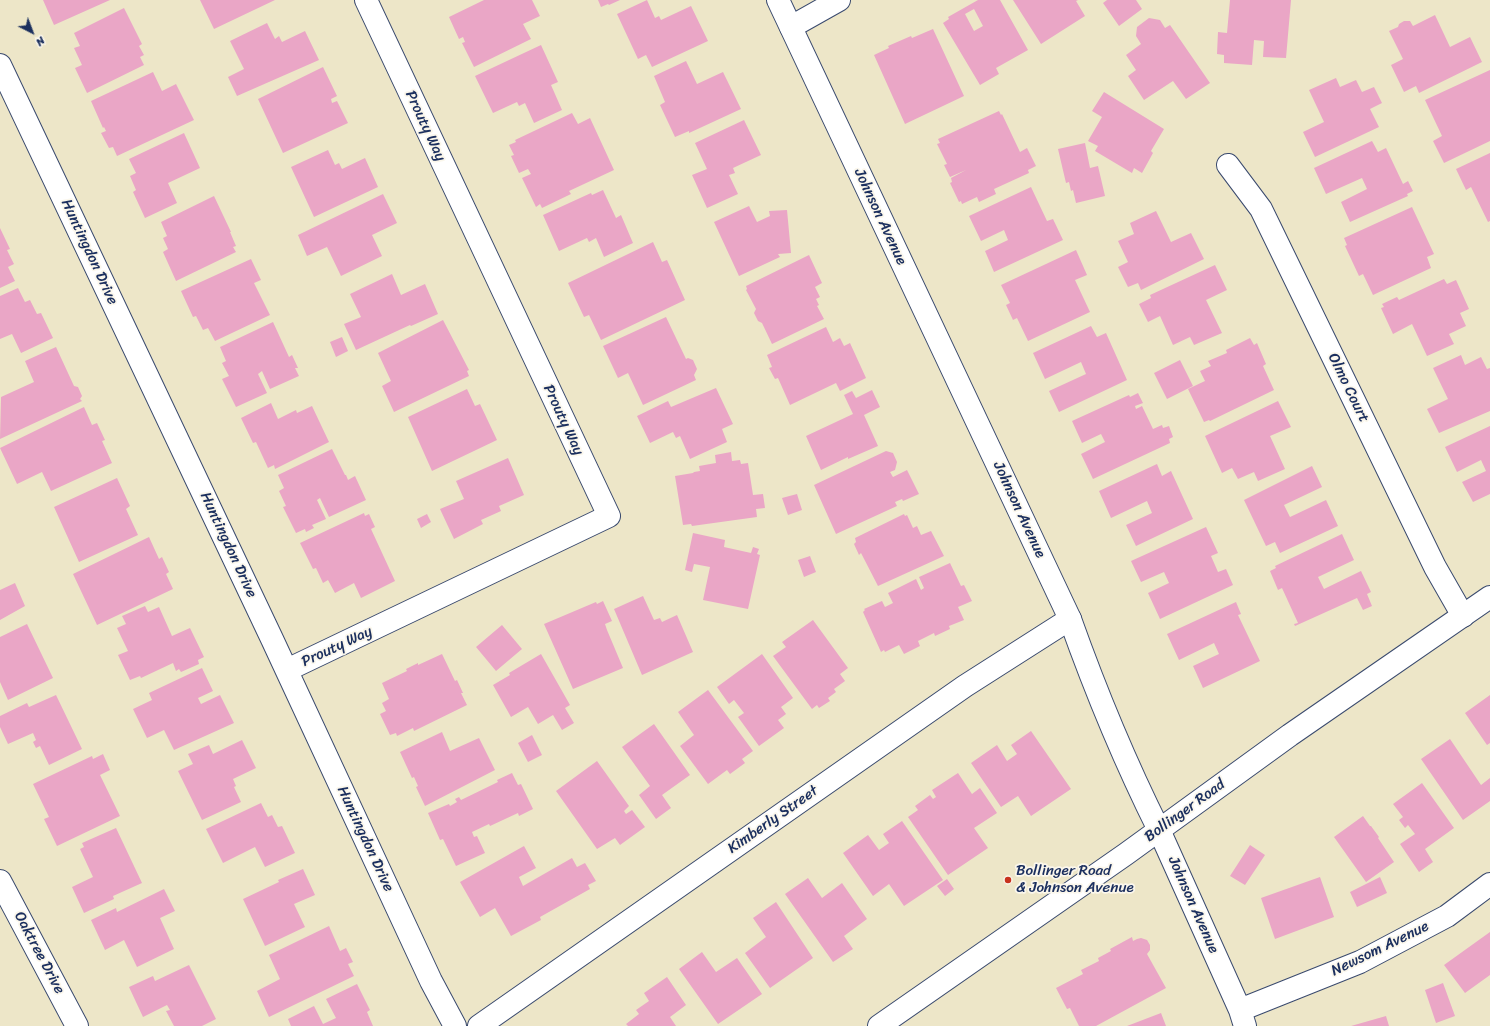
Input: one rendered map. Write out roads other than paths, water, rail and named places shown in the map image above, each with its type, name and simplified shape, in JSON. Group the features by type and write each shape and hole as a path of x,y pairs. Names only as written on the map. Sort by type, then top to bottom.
{"street":[{"name":"Prouty Way","path":"287,670 609,516 366,0"},
{"name":"Johnson Avenue","path":"778,0 1070,619 1099,698 1136,784 1159,830 1243,1018"},
{"path":"791,27 839,0"},
{"name":"Huntingdon Drive","path":"0,64 287,670 431,981 455,1026"},
{"name":"Olmo Court","path":"1228,165 1261,209 1435,567 1463,616"},
{"name":"Bollinger Road","path":"879,1026 1159,830 1290,735 1490,597"},
{"name":"Kimberly Street","path":"479,1026 965,686 1070,619"},
{"name":"Oaktree Drive","path":"0,881 77,1026"},
{"name":"Newsom Avenue","path":"1243,1018 1360,962 1447,916 1490,884"}],"place":[{"name":"Bollinger Road & Johnson Avenue","path":"1008,880"}]}
